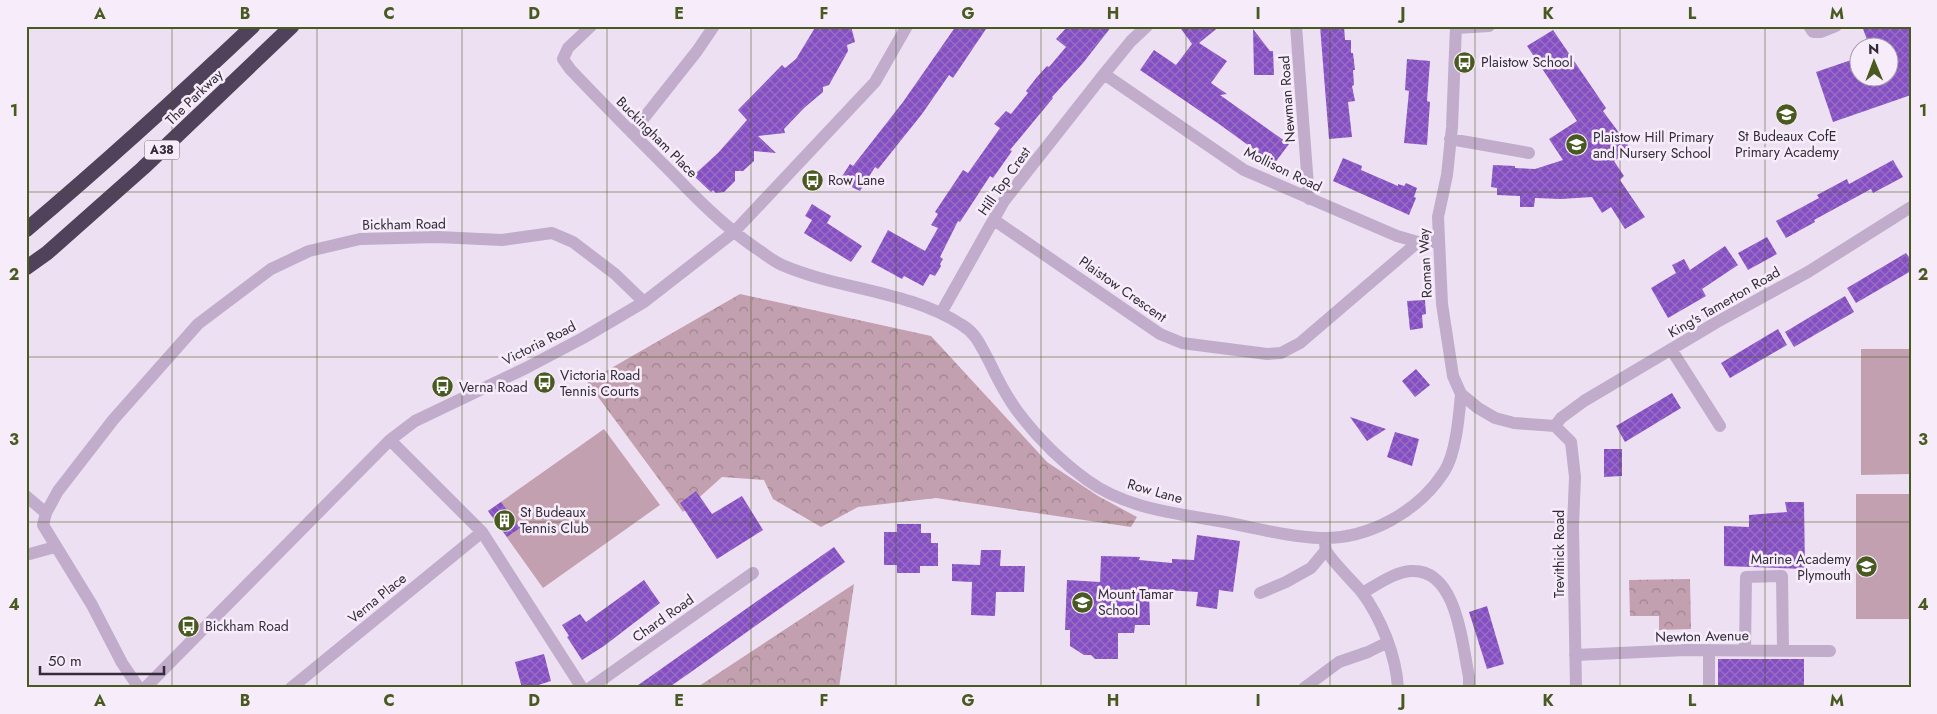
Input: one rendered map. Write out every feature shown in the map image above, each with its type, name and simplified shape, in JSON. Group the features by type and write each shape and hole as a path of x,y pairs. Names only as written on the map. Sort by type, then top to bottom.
{"highway":[{"name":"The Parkway","path":"26,230 156,116 253,26"},
{"name":"The Parkway","path":"26,268 47,253 143,168 292,26"}],"street":[{"name":"Buckingham Place","path":"591,26 568,48 563,59 570,69 705,207 734,232"},
{"path":"632,133 697,51 714,26"},
{"name":"Victoria Road","path":"145,688 390,440 415,420 519,371 583,338 644,302 734,232 876,82 907,26"},
{"path":"1104,74 1131,41 1148,26"},
{"name":"Newman Road","path":"1296,26 1309,199"},
{"path":"1456,27 1489,26"},
{"path":"1809,26 1813,32 1840,29"},
{"name":"Roman Way","path":"1456,27 1450,139 1446,175 1438,217 1438,242 1442,304 1453,376 1461,394"},
{"name":"Mollison Road","path":"1104,74 1244,170 1397,236 1418,242 1438,242"},
{"name":"Hill Top Crest","path":"941,313 1004,201 1104,74"},
{"path":"1450,139 1529,153"},
{"name":"King's Tamerton Road","path":"1555,426 1561,418 1584,401 1671,349 1808,272 1911,207"},
{"name":"Plaistow Crescent","path":"994,220 1160,334 1182,343 1267,354 1281,353 1300,343 1418,242"},
{"name":"Row Lane","path":"734,232 780,264 941,313 965,327 978,339 1017,411 1056,454 1089,482 1126,501 1169,513 1221,521 1325,544 1363,532 1397,518 1424,496 1445,471 1455,441 1461,394"},
{"name":"Bickham Road","path":"46,513 58,491 113,420 198,324 271,270 309,251 360,239 438,237 502,240 552,233 580,247 615,274 644,302"},
{"path":"1671,349 1720,426"},
{"path":"1461,394 1478,408 1495,418 1514,423 1555,426"},
{"name":"Trevithick Road","path":"1555,426 1571,442 1574,467 1572,526 1576,688"},
{"path":"390,440 482,532 582,688"},
{"path":"26,496 46,513 43,525 92,606 122,664 138,688"},
{"name":"Verna Place","path":"291,688 482,532"},
{"path":"1260,592 1286,582 1311,568 1325,544 1362,593 1388,642 1397,676 1398,688"},
{"path":"26,555 55,547"},
{"path":"1362,593 1391,576 1411,570 1429,574 1439,580 1452,602 1469,677 1469,688"},
{"name":"Chard Road","path":"590,688 753,573"},
{"path":"1745,650 1746,577 1782,576 1783,650"},
{"path":"1304,688 1339,662 1368,652 1388,642"},
{"path":"1709,650 1709,688"},
{"name":"Newton Avenue","path":"1575,655 1709,650 1830,650"}],"green space":[{"path":"740,294 931,336 1047,462 1098,496 1137,517 1131,527 936,498 858,507 821,527 773,499 764,480 722,477 683,512 587,382"},
{"path":"1861,349 1911,349 1911,474 1861,475"},
{"path":"604,429 660,505 543,588 488,511"},
{"path":"1856,494 1911,494 1911,619 1856,619"},
{"path":"1690,579 1691,629 1659,630 1659,616 1630,616 1629,580"},
{"path":"854,584 839,688 696,688"}],"building":[{"path":"816,26 851,26 855,42 847,45 848,51 829,85 823,87 823,92 784,129 785,133 758,136 776,153 754,151 754,161 743,171 735,171 735,181 724,192 716,193 713,190 711,192 695,177 698,174 696,173 718,153 747,120 738,110 782,65 785,68 796,59"},
{"path":"956,26 988,26 953,78 949,75 922,114 878,169 875,167 860,191 839,181 850,164 853,166 903,102"},
{"path":"1068,26 1112,26 1010,150 1012,151 993,178 990,176 960,222 958,221 940,257 943,259 935,276 930,274 923,286 904,276 902,279 871,262 888,230 925,251 938,228 931,225 938,214 935,212 963,170 968,173 1000,128 994,124 1006,111 1011,114 1028,93 1026,91 1037,77 1047,66 1049,67 1066,47 1056,39"},
{"path":"1179,26 1220,26 1199,43 1227,61 1211,83 1227,94 1220,95 1289,144 1274,164 1140,70 1154,50 1176,65 1192,44"},
{"path":"1320,26 1344,26 1345,40 1351,40 1351,53 1353,53 1355,70 1353,70 1354,85 1352,86 1355,101 1348,102 1352,137 1329,139"},
{"path":"1862,26 1911,26 1911,95 1833,122 1816,72 1850,60 1850,88 1900,88 1900,38 1866,38"},
{"path":"1253,29 1270,51 1273,51 1274,75 1254,75"},
{"path":"1553,30 1606,108 1603,111 1631,149 1614,161 1624,176 1620,180 1645,217 1625,229 1611,207 1602,213 1592,197 1535,198 1534,207 1520,207 1520,196 1497,195 1497,188 1491,187 1493,165 1535,169 1563,160 1549,139 1577,121 1527,46"},
{"path":"1407,59 1430,61 1427,101 1430,102 1427,145 1404,143 1409,91 1405,90"},
{"path":"1343,158 1362,166 1361,170 1398,186 1398,184 1404,186 1406,183 1417,188 1414,197 1416,198 1409,215 1333,181"},
{"path":"1893,160 1903,177 1873,193 1871,189 1814,220 1815,222 1786,238 1776,221 1819,198 1817,195 1847,179 1849,184"},
{"path":"812,204 831,216 827,223 862,246 851,262 804,233 812,220 805,216"},
{"path":"1767,237 1777,254 1748,270 1738,253"},
{"path":"1725,246 1738,265 1702,289 1706,296 1668,318 1651,288 1676,273 1672,265 1684,259 1690,270"},
{"path":"1906,253 1911,260 1911,271 1856,303 1847,288"},
{"path":"1845,296 1854,312 1794,347 1785,332"},
{"path":"1425,300 1426,314 1422,315 1423,328 1410,330 1407,301"},
{"path":"1778,329 1787,345 1730,378 1721,363"},
{"path":"1416,369 1430,385 1415,397 1402,381"},
{"path":"1672,393 1681,408 1625,442 1616,426"},
{"path":"1350,417 1386,429 1367,441"},
{"path":"1395,432 1419,439 1412,466 1387,457"},
{"path":"1604,449 1622,449 1622,476 1604,477"},
{"path":"696,491 712,514 742,496 763,530 717,559 680,503"},
{"name":"St Budeaux Tennis Club","path":"501,502 520,528 507,537 488,511"},
{"path":"1785,502 1804,502 1805,569 1724,566 1724,526 1749,527 1749,515 1787,512"},
{"path":"897,524 921,524 921,533 931,533 931,543 938,543 938,566 920,566 920,573 897,573 897,565 884,565 884,532 897,532"},
{"path":"1197,535 1240,541 1233,592 1219,590 1217,609 1196,606 1198,592 1149,589 1150,625 1135,625 1134,633 1118,633 1118,659 1095,659 1091,655 1084,655 1070,646 1070,630 1065,630 1067,580 1100,582 1101,556 1140,557 1139,560 1172,563 1172,559 1194,560"},
{"path":"834,547 845,562 691,672 668,688 634,688"},
{"path":"981,550 1001,550 1000,566 1025,566 1024,592 996,592 995,616 971,615 972,582 952,581 952,564 980,565"},
{"path":"644,580 660,603 604,646 582,660 567,637 569,636 562,625 580,614 586,622"},
{"path":"1487,606 1504,664 1487,669 1469,612"},
{"path":"544,654 551,681 529,688 522,688 515,662"},
{"path":"1718,659 1804,659 1804,688 1718,688"}],"place":[{"name":"Plaistow School","path":"1465,62"},
{"name":"St Budeaux CofE Primary Academy","path":"1787,114"},
{"name":"Plaistow Hill Primary and Nursery School","path":"1577,145"},
{"name":"Row Lane","path":"812,180"},
{"name":"Victoria Road Tennis Courts","path":"544,383"},
{"name":"Verna Road","path":"443,387"},
{"name":"St Budeaux Tennis Club","path":"504,520"},
{"name":"Marine Academy Plymouth","path":"1867,567"},
{"name":"Mount Tamar School","path":"1082,602"},
{"name":"Bickham Road","path":"189,626"}]}
